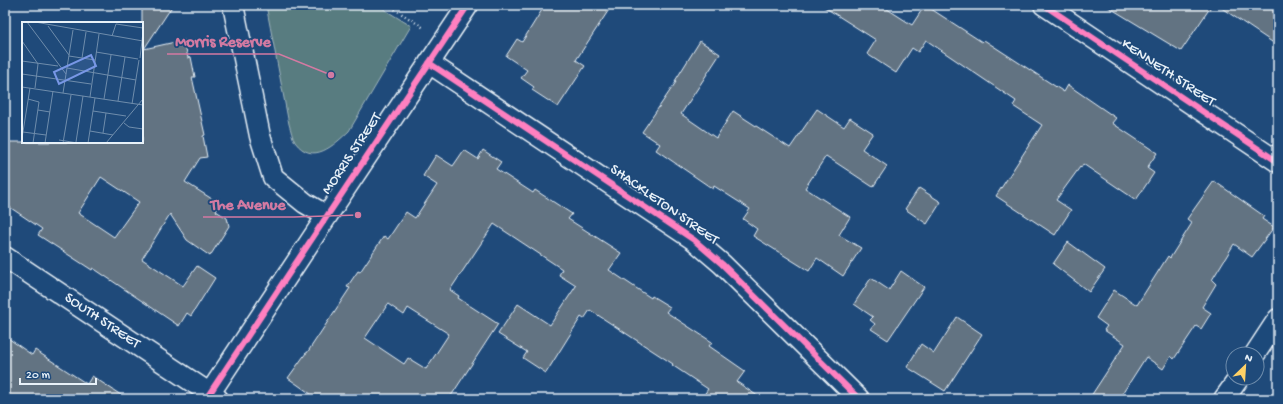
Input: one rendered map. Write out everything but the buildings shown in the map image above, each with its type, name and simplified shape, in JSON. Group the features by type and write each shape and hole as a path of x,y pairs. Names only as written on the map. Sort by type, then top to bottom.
{"street":[{"path":"233,5 260,136 273,177 305,203 327,216"},
{"name":"MORRIS STREET","path":"212,397 327,216 468,5"},
{"name":"KENNETH STREET","path":"1044,5 1278,162"},
{"name":"SHACKLETON STREET","path":"429,62 694,240 722,264 859,399"},
{"name":"SOUTH STREET","path":"5,257 212,397"},
{"path":"1260,346 1278,319"},
{"path":"1224,399 1233,386"}],"path":[{"path":"388,5 424,28"}],"green space":[{"path":"266,5 377,5 411,26 349,131 337,142 323,151 316,153 302,149 293,138"}],"cycle path":[{"path":"206,399 468,5"},
{"path":"1044,5 1278,162"},
{"path":"429,63 694,240 722,264 859,399"}],"place":[{"name":"Morris Reserve","path":"331,75"},
{"name":"The Avenue","path":"358,215"}]}
